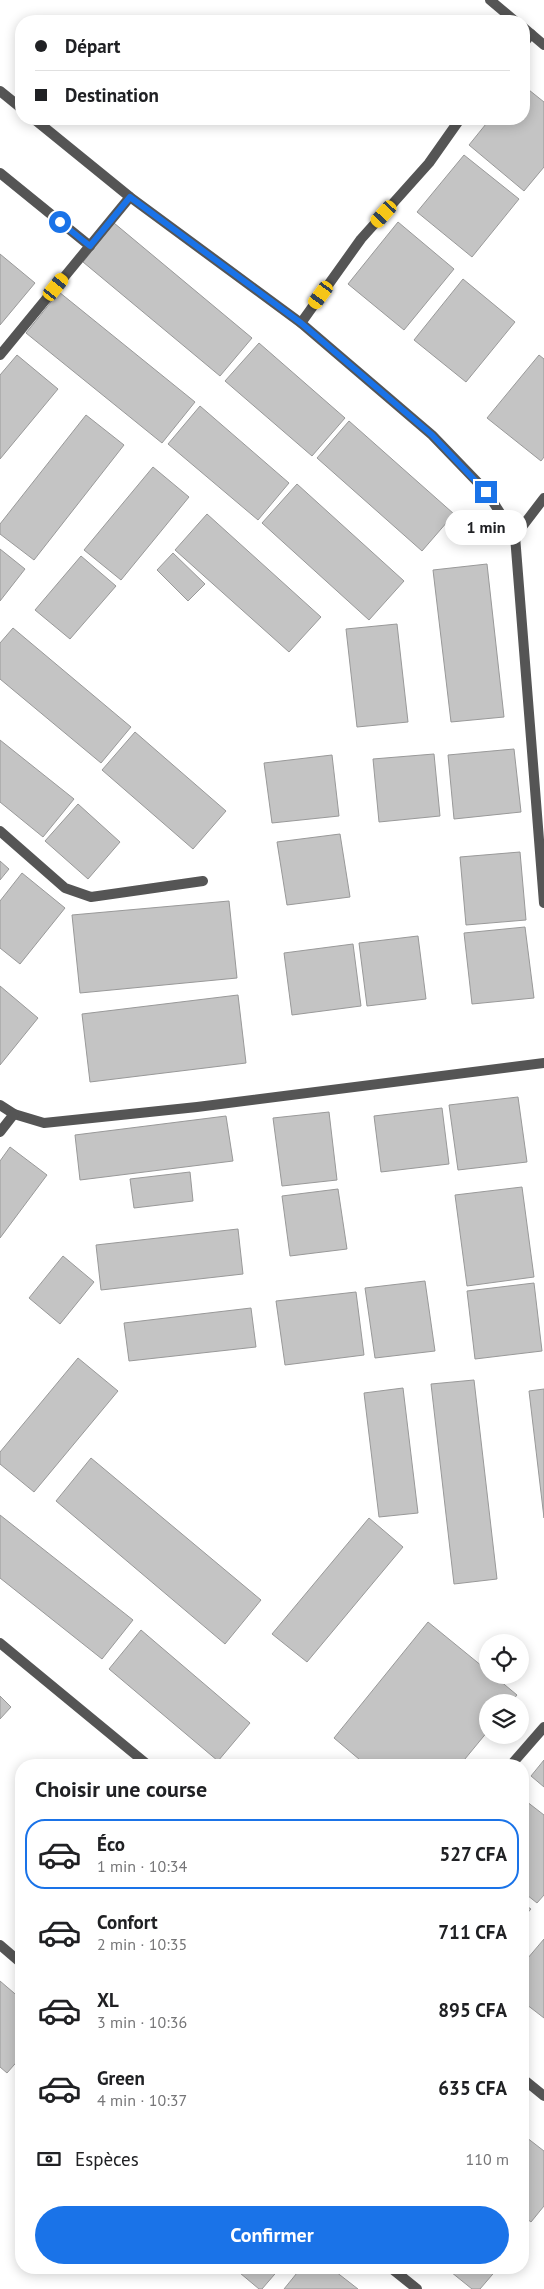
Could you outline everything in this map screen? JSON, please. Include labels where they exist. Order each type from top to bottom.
[{"type":"street","points":[[490,0],[508,15]]},
{"type":"street","points":[[530,33],[544,45]]},
{"type":"street","points":[[0,91],[15,103]]},
{"type":"street","points":[[41,125],[130,197],[301,323],[432,435],[486,492],[515,536],[544,902]]},
{"type":"street","points":[[301,323],[361,239],[429,163],[456,125]]},
{"type":"street","points":[[0,173],[90,246]]},
{"type":"street","points":[[0,355],[130,197]]},
{"type":"street","points":[[515,536],[544,498]]},
{"type":"street","points":[[0,831],[65,888],[91,897],[203,881]]},
{"type":"street","points":[[0,1105],[14,1114],[44,1123],[197,1107],[544,1063]]},
{"type":"street","points":[[0,1132],[14,1114]]},
{"type":"street","points":[[0,1643],[141,1759]]},
{"type":"street","points":[[516,1759],[544,1727]]},
{"type":"street","points":[[0,1945],[15,1958]]},
{"type":"street","points":[[529,2084],[544,2096]]},
{"type":"street","points":[[398,2274],[417,2289]]},
{"type":"building","points":[[530,91],[544,102],[544,167],[524,191],[469,145],[485,125],[530,125]]},
{"type":"building","points":[[464,155],[519,199],[472,257],[417,212]]},
{"type":"building","points":[[398,222],[454,269],[404,330],[348,284]]},
{"type":"building","points":[[114,223],[252,338],[220,376],[83,262]]},
{"type":"building","points":[[0,254],[35,283],[0,325]]},
{"type":"building","points":[[463,279],[515,322],[466,382],[414,340]]},
{"type":"building","points":[[59,292],[195,402],[162,443],[26,333]]},
{"type":"building","points":[[259,343],[345,418],[312,456],[225,381]]},
{"type":"building","points":[[17,355],[58,389],[0,459],[0,375]]},
{"type":"building","points":[[539,355],[544,359],[544,457],[541,461],[487,418]]},
{"type":"building","points":[[200,406],[289,483],[258,520],[168,444]]},
{"type":"building","points":[[86,415],[124,445],[34,560],[0,534],[0,524]]},
{"type":"building","points":[[349,421],[454,514],[422,551],[317,458]]},
{"type":"building","points":[[153,467],[189,497],[121,580],[84,550]]},
{"type":"building","points":[[297,484],[404,581],[369,620],[262,523]]},
{"type":"building","points":[[207,514],[321,617],[289,652],[175,550]]},
{"type":"building","points":[[0,549],[25,569],[0,601]]},
{"type":"building","points":[[173,553],[205,584],[188,601],[157,570]]},
{"type":"building","points":[[81,556],[116,586],[70,639],[35,610]]},
{"type":"building","points":[[487,564],[504,717],[451,722],[433,570]]},
{"type":"building","points":[[397,624],[408,722],[357,727],[346,629]]},
{"type":"building","points":[[13,628],[131,727],[101,763],[0,679],[0,643]]},
{"type":"building","points":[[135,732],[226,811],[193,849],[102,770]]},
{"type":"building","points":[[0,740],[74,799],[43,837],[0,802]]},
{"type":"building","points":[[514,749],[521,812],[454,819],[448,755]]},
{"type":"building","points":[[434,754],[440,816],[379,822],[373,759]]},
{"type":"building","points":[[332,755],[339,816],[272,823],[264,763]]},
{"type":"building","points":[[78,804],[120,842],[88,879],[45,841]]},
{"type":"building","points":[[340,834],[350,897],[287,905],[277,842]]},
{"type":"building","points":[[520,852],[526,920],[466,925],[460,857]]},
{"type":"building","points":[[0,861],[9,869],[0,880]]},
{"type":"building","points":[[22,873],[65,908],[20,964],[0,948],[0,901]]},
{"type":"building","points":[[229,901],[237,978],[80,993],[72,915]]},
{"type":"building","points":[[525,927],[534,998],[472,1004],[464,933]]},
{"type":"building","points":[[418,936],[426,999],[367,1006],[359,943]]},
{"type":"building","points":[[353,944],[361,1006],[292,1015],[284,953]]},
{"type":"building","points":[[0,986],[38,1018],[0,1065]]},
{"type":"building","points":[[238,995],[246,1063],[90,1082],[82,1014]]},
{"type":"building","points":[[518,1097],[527,1162],[458,1170],[449,1105]]},
{"type":"building","points":[[442,1108],[449,1164],[381,1172],[374,1116]]},
{"type":"building","points":[[329,1112],[337,1180],[282,1186],[273,1118]]},
{"type":"building","points":[[226,1116],[233,1161],[80,1180],[75,1135]]},
{"type":"building","points":[[10,1147],[47,1175],[0,1238],[0,1161]]},
{"type":"building","points":[[190,1172],[193,1201],[134,1208],[130,1179]]},
{"type":"building","points":[[522,1187],[534,1277],[467,1286],[455,1195]]},
{"type":"building","points":[[338,1189],[347,1249],[290,1256],[282,1196]]},
{"type":"building","points":[[238,1229],[243,1274],[101,1290],[96,1245]]},
{"type":"building","points":[[63,1256],[94,1282],[60,1324],[29,1298]]},
{"type":"building","points":[[425,1281],[435,1351],[375,1358],[365,1288]]},
{"type":"building","points":[[534,1283],[542,1351],[475,1359],[467,1291]]},
{"type":"building","points":[[356,1292],[364,1355],[285,1365],[276,1301]]},
{"type":"building","points":[[251,1308],[256,1347],[129,1361],[124,1323]]},
{"type":"building","points":[[78,1358],[118,1391],[34,1492],[0,1464],[0,1452]]},
{"type":"building","points":[[474,1380],[497,1579],[454,1584],[431,1384]]},
{"type":"building","points":[[403,1388],[418,1513],[379,1517],[364,1393]]},
{"type":"building","points":[[544,1389],[544,1518],[529,1391]]},
{"type":"building","points":[[91,1458],[261,1600],[225,1644],[56,1501]]},
{"type":"building","points":[[0,1515],[133,1620],[102,1659],[0,1578]]},
{"type":"building","points":[[369,1518],[403,1547],[307,1662],[272,1634]]},
{"type":"building","points":[[428,1622],[479,1664],[479,1684],[504,1684],[516,1694],[479,1694],[479,1742],[465,1759],[359,1759],[334,1738]]},
{"type":"building","points":[[141,1630],[250,1723],[220,1759],[216,1759],[109,1669]]},
{"type":"building","points":[[0,1696],[11,1707],[0,1719]]},
{"type":"building","points":[[544,1760],[544,1787],[531,1776]]},
{"type":"building","points":[[529,1803],[544,1815],[544,1895],[537,1903],[529,1897]]},
{"type":"building","points":[[544,1939],[544,2018],[529,2006],[529,1957]]},
{"type":"building","points":[[0,1981],[15,1994],[15,2064],[7,2073],[0,2067]]},
{"type":"building","points":[[529,2139],[544,2151],[544,2206],[531,2222],[529,2220]]},
{"type":"building","points":[[241,2274],[275,2274],[262,2289],[259,2289]]},
{"type":"building","points":[[296,2274],[339,2274],[358,2289],[284,2289]]},
{"type":"building","points":[[453,2274],[493,2274],[480,2289],[472,2289]]},
{"type":"route","points":[[60,222],[90,246],[130,197],[301,323],[432,435],[486,492]]}]
